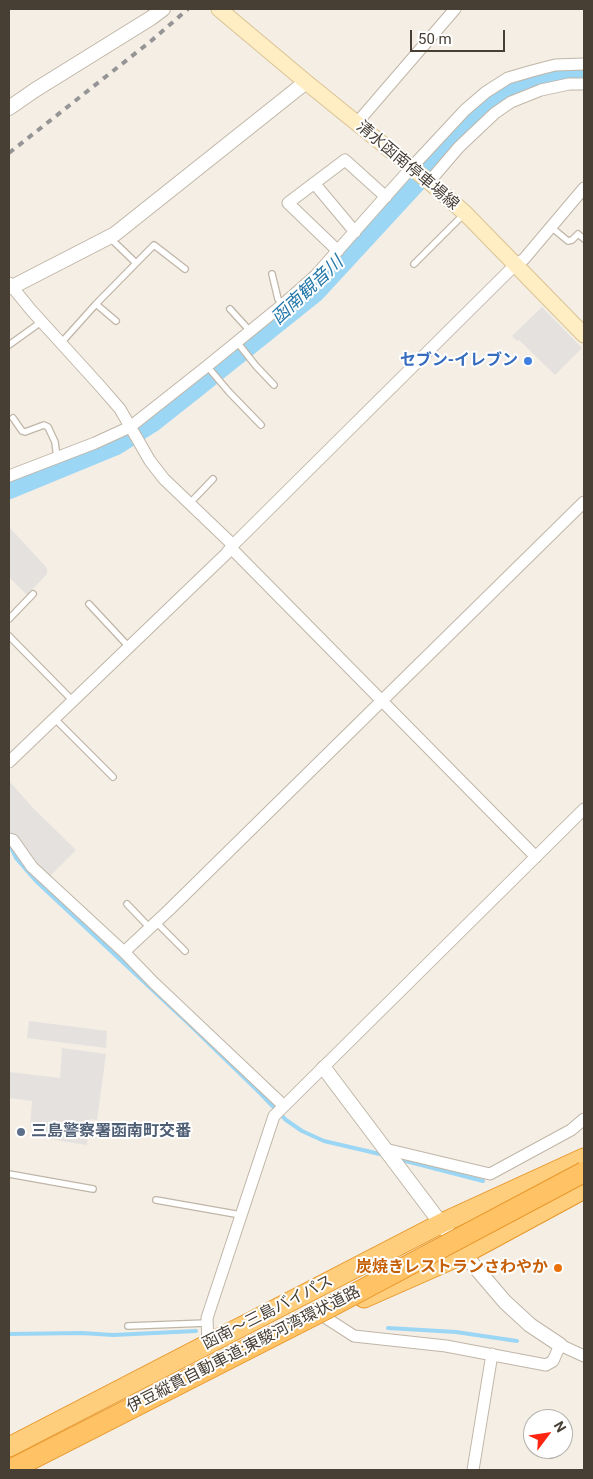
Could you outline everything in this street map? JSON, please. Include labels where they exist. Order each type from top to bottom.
[{"type":"highway","name":"函南～三島バイパス","points":[[9,1449],[442,1223],[584,1158]]},
{"type":"highway","name":"伊豆縦貫自動車道;東駿河湾環状道路","points":[[10,1470],[336,1303],[584,1172]]},
{"type":"highway","name":"函南～三島バイパス","points":[[22,1470],[322,1316],[464,1254],[584,1189]]},
{"type":"main road","name":"清水函南停車場線","points":[[219,9],[356,124],[428,181],[465,214],[584,335]]},
{"type":"street","points":[[9,108],[163,9]]},
{"type":"street","points":[[356,124],[455,9]]},
{"type":"street","points":[[428,181],[459,147],[508,78],[555,65],[584,64]]},
{"type":"street","points":[[306,82],[115,234],[11,285],[41,322],[120,409],[150,461],[164,479],[536,857]]},
{"type":"street","points":[[9,476],[95,443],[130,427],[239,344],[250,331],[316,275],[465,110],[511,102],[541,90],[569,84],[584,84]]},
{"type":"street","points":[[338,251],[288,203],[345,160],[386,197]]},
{"type":"street","points":[[314,183],[355,232]]},
{"type":"street","points":[[9,762],[232,547],[515,265],[524,259],[584,188]]},
{"type":"street","points":[[124,952],[584,502]]},
{"type":"street","points":[[208,1344],[207,1318],[241,1215],[280,1110],[584,809]]},
{"type":"street","points":[[9,839],[13,840],[38,872],[124,952],[280,1110]]},
{"type":"street","points":[[324,1068],[464,1254],[505,1302],[530,1325],[560,1345],[584,1356]]},
{"type":"street","points":[[385,1149],[490,1174],[571,1130],[584,1119]]},
{"type":"street","points":[[322,1316],[354,1336],[446,1346],[546,1365],[553,1361],[560,1345]]},
{"type":"street","points":[[473,1470],[492,1354]]},
{"type":"street","points":[[9,1449],[14,1470]]},
{"type":"lane","points":[[414,264],[465,214]]},
{"type":"lane","points":[[551,227],[568,241],[578,234],[584,239]]},
{"type":"lane","points":[[109,237],[136,263]]},
{"type":"lane","points":[[61,343],[154,245],[185,269]]},
{"type":"lane","points":[[272,274],[278,298],[282,305]]},
{"type":"lane","points":[[96,304],[116,321]]},
{"type":"lane","points":[[230,309],[250,331]]},
{"type":"lane","points":[[9,345],[41,322]]},
{"type":"lane","points":[[239,344],[274,384]]},
{"type":"lane","points":[[208,368],[261,425]]},
{"type":"lane","points":[[13,418],[22,431],[25,432],[44,425],[48,427],[55,442],[57,458]]},
{"type":"lane","points":[[189,504],[213,479]]},
{"type":"lane","points":[[9,619],[33,594]]},
{"type":"lane","points":[[88,604],[129,647]]},
{"type":"lane","points":[[9,636],[73,701]]},
{"type":"lane","points":[[54,718],[113,777]]},
{"type":"lane","points":[[127,904],[185,951]]},
{"type":"lane","points":[[9,1174],[93,1189]]},
{"type":"lane","points":[[156,1200],[241,1215]]},
{"type":"lane","points":[[128,1326],[207,1323]]},
{"type":"shaded area","points":[[542,307],[582,348],[555,375],[519,340],[517,341],[512,336]]},
{"type":"shaded area","points":[[9,527],[47,568],[47,574],[27,595],[9,577]]},
{"type":"shaded area","points":[[9,781],[34,809],[76,850],[48,878],[34,865],[11,834],[9,828]]},
{"type":"shaded area","points":[[29,1021],[107,1031],[106,1048],[27,1038]]},
{"type":"shaded area","points":[[62,1048],[106,1054],[97,1120],[90,1119],[87,1145],[42,1138],[42,1128],[30,1127],[32,1101],[9,1098],[9,1072],[60,1078]]},
{"type":"waterway","name":"函南観音川","points":[[9,488],[116,444],[151,422],[194,388],[314,292],[479,113],[511,92],[542,78],[570,73],[584,75]]},
{"type":"waterway","points":[[9,843],[16,858],[36,881],[188,1023],[286,1120],[302,1131],[324,1141],[384,1155]]},
{"type":"waterway","points":[[398,1159],[483,1181]]},
{"type":"waterway","points":[[388,1328],[456,1332],[517,1341]]},
{"type":"waterway","points":[[9,1334],[82,1333],[113,1335],[196,1331]]},
{"type":"railway","points":[[9,153],[151,41],[188,9]]},
{"type":"place","name":"セブン-イレブン","points":[[528,361]]},
{"type":"place","name":"三島警察署函南町交番","points":[[21,1132]]},
{"type":"place","name":"炭焼きレストランさわやか","points":[[558,1268]]}]
